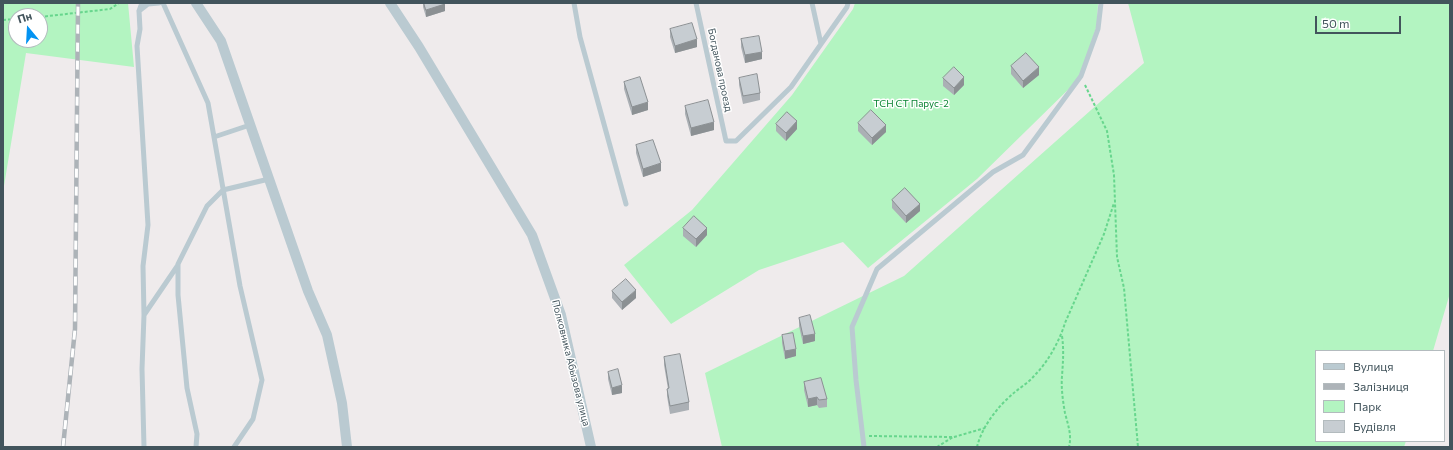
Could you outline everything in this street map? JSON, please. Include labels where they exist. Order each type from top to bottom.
[{"type":"street","points":[[196,3],[221,41],[308,291],[326,335],[342,403],[347,447]]},
{"type":"street","name":"Полковника Абызова улица","points":[[390,3],[419,47],[532,235],[561,315],[591,447]]},
{"type":"lane","points":[[142,3],[139,11],[140,29],[137,46],[148,224],[143,266],[144,315],[142,369],[144,447]]},
{"type":"lane","points":[[139,11],[148,4],[159,3]]},
{"type":"lane","points":[[162,3],[208,103],[240,286],[262,380],[253,419],[234,447]]},
{"type":"lane","points":[[574,3],[580,37],[626,204]]},
{"type":"lane","name":"Богданова проезд","points":[[696,3],[726,142],[736,141],[791,87],[821,44]]},
{"type":"lane","points":[[812,3],[821,44]]},
{"type":"lane","points":[[821,44],[847,7],[848,3]]},
{"type":"lane","points":[[864,447],[852,327],[877,269],[993,172],[1023,155],[1081,76],[1098,29],[1101,3]]},
{"type":"lane","points":[[214,137],[250,125]]},
{"type":"lane","points":[[144,315],[178,264],[207,206],[223,190],[269,179]]},
{"type":"lane","points":[[178,264],[178,295],[187,388],[197,434],[196,447]]},
{"type":"path","points":[[48,16],[110,9],[119,3]]},
{"type":"path","points":[[1081,76],[1107,131],[1114,175],[1117,257],[1124,288],[1138,447]]},
{"type":"path","points":[[978,447],[985,428],[1000,407],[1034,377],[1047,360],[1061,334],[1064,323],[1104,234],[1115,202]]},
{"type":"path","points":[[1061,334],[1064,348],[1062,377],[1063,395],[1065,414],[1070,431],[1070,442],[1068,447]]},
{"type":"path","points":[[937,447],[954,437],[985,428]]},
{"type":"path","points":[[862,436],[954,437]]},
{"type":"green space","points":[[3,3],[128,3],[134,67],[26,53],[3,192]]},
{"type":"green space","name":"ТСН СТ Парус-2","points":[[855,3],[1098,3],[1097,25],[1079,79],[977,179],[868,268],[843,242],[759,270],[671,324],[624,265],[692,210],[792,95],[853,9]]},
{"type":"green space","points":[[1128,3],[1450,3],[1450,293],[1433,350],[1315,350],[1315,442],[1406,442],[1404,447],[722,447],[705,373],[904,276],[1144,63]]},
{"type":"building","points":[[424,3],[445,3],[445,4],[426,10]]},
{"type":"building","points":[[692,23],[697,39],[675,46],[670,29]]},
{"type":"building","points":[[759,36],[762,52],[745,55],[741,39]]},
{"type":"building","points":[[1026,53],[1039,67],[1023,81],[1011,66]]},
{"type":"building","points":[[954,67],[964,77],[954,88],[943,78]]},
{"type":"building","points":[[757,74],[760,93],[743,96],[739,78]]},
{"type":"building","points":[[640,77],[648,102],[632,107],[624,82]]},
{"type":"building","points":[[708,100],[714,122],[691,128],[685,106]]},
{"type":"building","points":[[871,110],[886,125],[872,138],[858,123]]},
{"type":"building","points":[[787,112],[797,121],[786,133],[776,124]]},
{"type":"building","points":[[653,140],[661,163],[643,169],[636,145]]},
{"type":"building","points":[[905,188],[920,204],[906,216],[892,200]]},
{"type":"building","points":[[694,216],[707,228],[696,239],[683,228]]},
{"type":"building","points":[[626,279],[636,290],[622,302],[612,291]]},
{"type":"building","points":[[810,315],[815,334],[803,336],[799,318]]},
{"type":"building","points":[[793,333],[796,349],[785,351],[782,335]]},
{"type":"building","points":[[680,354],[689,402],[670,406],[664,357]]},
{"type":"building","points":[[618,369],[622,385],[612,388],[608,372]]},
{"type":"building","points":[[821,378],[827,399],[819,400],[817,397],[808,399],[804,382]]},
{"type":"railway","points":[[63,447],[75,329],[78,3]]}]
